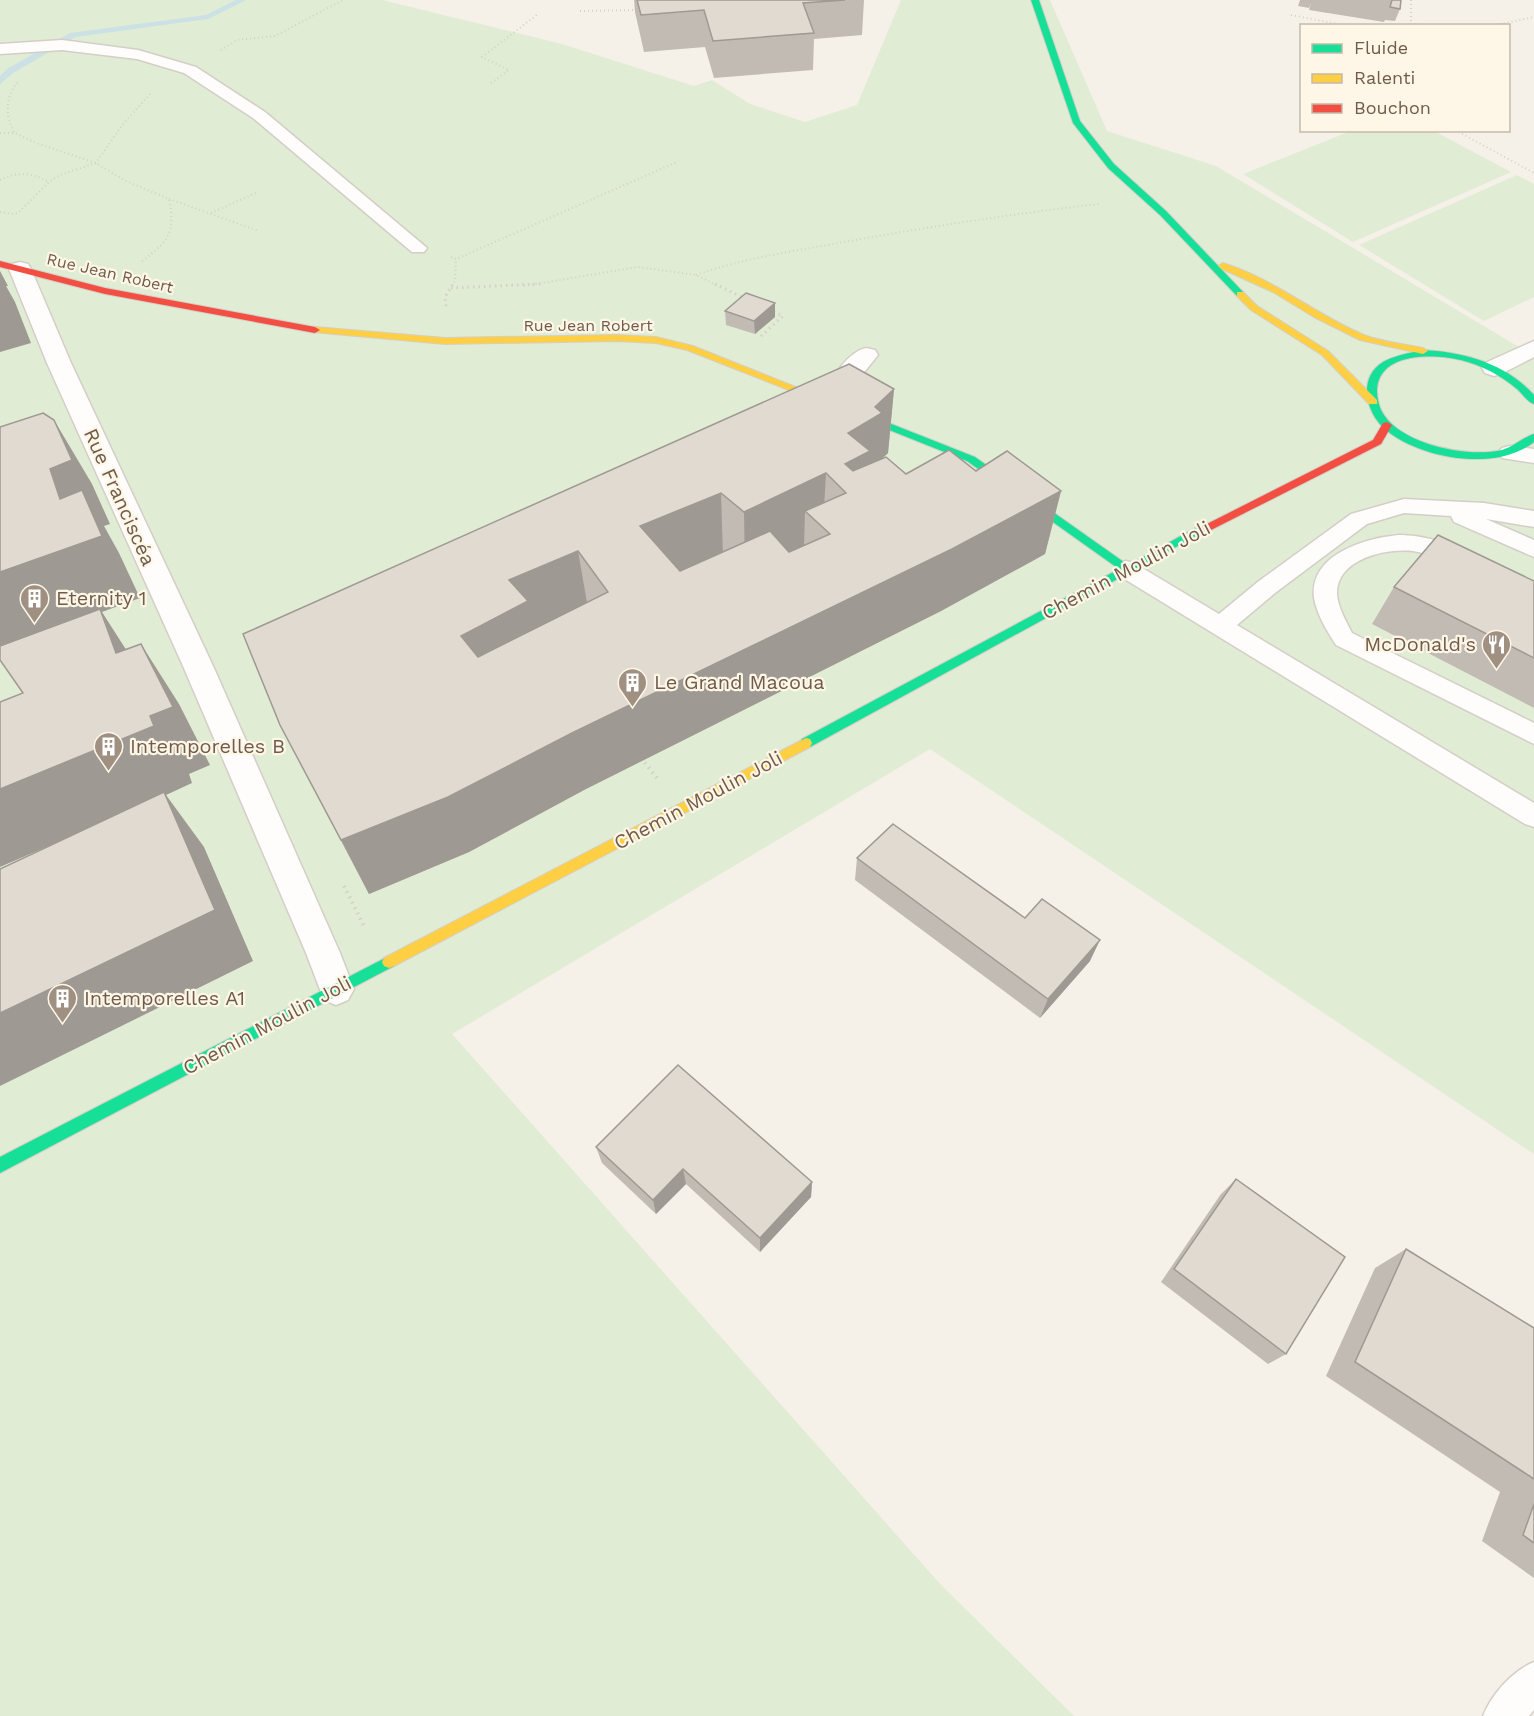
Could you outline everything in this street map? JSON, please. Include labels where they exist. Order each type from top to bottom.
[{"type":"street","points":[[1035,0],[1076,121],[1111,166],[1147,198],[1254,308],[1325,353],[1373,402],[1386,425],[1431,448],[1458,455],[1485,456],[1509,453]]},
{"type":"street","points":[[1210,261],[1276,290],[1317,315],[1363,338],[1467,359],[1494,368],[1534,390]]},
{"type":"street","name":"Rue Jean Robert","points":[[10,266],[105,291],[329,333],[445,341],[656,340],[690,348],[970,459],[1126,568]]},
{"type":"street","name":"Rue Franciscéa","points":[[10,266],[59,363],[198,666],[323,953],[336,989]]},
{"type":"street","points":[[1494,368],[1534,348]]},
{"type":"street","points":[[1373,402],[1371,386],[1377,371],[1392,361],[1413,355],[1438,354]]},
{"type":"street","points":[[830,404],[842,383],[866,355]]},
{"type":"street","points":[[1518,383],[1534,401]]},
{"type":"street","name":"Chemin Moulin Joli","points":[[0,1165],[688,807],[1126,568],[1377,442],[1386,425]]},
{"type":"lane","points":[[0,50],[62,45],[138,55],[182,69],[259,115],[418,248]]},
{"type":"lane","points":[[1509,453],[1533,444]]},
{"type":"lane","points":[[1221,626],[1267,587],[1359,519],[1404,506],[1484,511],[1534,519]]},
{"type":"lane","points":[[1442,508],[1534,549]]},
{"type":"lane","points":[[1475,569],[1426,545],[1391,543],[1360,550],[1338,566],[1326,587],[1329,612],[1344,639],[1534,734]]},
{"type":"lane","points":[[1126,568],[1534,816]]},
{"type":"lane","points":[[1503,1716],[1534,1681]]},
{"type":"path","points":[[0,212],[14,214],[19,212],[60,174],[96,163],[123,124],[182,69],[237,40],[275,36],[343,0]]},
{"type":"path","points":[[1411,0],[1411,24]]},
{"type":"path","points":[[580,11],[609,12],[642,9]]},
{"type":"path","points":[[491,83],[509,70],[482,57],[538,14]]},
{"type":"path","points":[[1291,15],[1338,24]]},
{"type":"path","points":[[1501,24],[1534,17]]},
{"type":"path","points":[[1459,132],[1534,173]]},
{"type":"path","points":[[0,133],[15,133],[36,143],[96,163],[126,181],[169,199],[259,231]]},
{"type":"path","points":[[445,297],[455,281],[456,259],[677,162]]},
{"type":"path","points":[[0,180],[14,174],[29,173],[49,182]]},
{"type":"path","points":[[210,213],[255,193]]},
{"type":"path","points":[[696,275],[728,262],[898,232],[994,216],[1147,198]]},
{"type":"path","points":[[135,267],[162,245],[172,232],[174,218],[169,199]]},
{"type":"path","points":[[451,288],[509,287],[550,283],[638,267],[696,275],[754,303]]},
{"type":"path","points":[[755,341],[783,316],[764,307]]},
{"type":"path","points":[[636,752],[660,781]]},
{"type":"green space","points":[[0,0],[382,0],[562,44],[694,86],[712,80],[750,104],[805,122],[857,105],[901,0],[1050,0],[1107,131],[1216,166],[1534,356],[1534,1154],[930,749],[452,1034],[941,1585],[1074,1716],[0,1716]]},
{"type":"green space","points":[[1348,132],[1436,132],[1511,172],[1353,242],[1243,174]]},
{"type":"green space","points":[[1517,175],[1534,184],[1534,297],[1484,321],[1359,245]]},
{"type":"building","points":[[637,0],[845,0],[803,3],[814,33],[713,41],[704,10],[641,15]]},
{"type":"building","points":[[1392,0],[1401,0],[1400,9],[1390,7]]},
{"type":"building","points":[[746,293],[775,303],[754,321],[725,311]]},
{"type":"building","points":[[849,364],[894,389],[875,407],[882,413],[848,433],[870,451],[845,464],[853,471],[886,457],[906,474],[949,450],[976,471],[1007,451],[1061,491],[952,549],[572,733],[448,797],[341,840],[280,725],[243,634]],"holes":[[[826,473],[846,493],[805,511],[830,534],[789,552],[770,531],[680,571],[640,526],[721,493],[744,512]],[[578,551],[608,592],[478,657],[461,636],[528,601],[509,580]]]},
{"type":"building","points":[[43,413],[54,420],[72,460],[50,469],[60,499],[82,490],[102,536],[0,572],[0,427]]},
{"type":"building","points":[[1438,535],[1534,581],[1534,658],[1394,587]]},
{"type":"building","points":[[100,609],[116,653],[141,644],[173,707],[150,716],[154,726],[0,789],[0,702],[23,693],[0,660],[0,646]]},
{"type":"building","points":[[164,792],[215,910],[0,1013],[0,869]]},
{"type":"building","points":[[893,824],[1025,918],[1042,899],[1100,940],[1048,999],[857,858]]},
{"type":"building","points":[[678,1065],[812,1182],[760,1238],[683,1169],[653,1200],[596,1147]]},
{"type":"building","points":[[1236,1179],[1345,1257],[1286,1354],[1174,1269]]},
{"type":"building","points":[[1406,1249],[1534,1328],[1534,1479],[1355,1362]]},
{"type":"building","points":[[1534,1504],[1534,1543],[1523,1535]]},
{"type":"waterway","points":[[0,81],[10,71],[73,35],[208,17],[242,0]]},
{"type":"traffic: fast","points":[[1035,0],[1076,121],[1111,166],[1163,213],[1240,294]]},
{"type":"traffic: fast","points":[[1534,401],[1506,376],[1487,366],[1466,358],[1444,354],[1423,353],[1403,357],[1386,365],[1376,377],[1372,392],[1379,417],[1388,426],[1398,434],[1436,449],[1471,455],[1494,455],[1515,449],[1534,437]]},
{"type":"traffic: fast","points":[[813,396],[971,459],[1126,569]]},
{"type":"traffic: fast","points":[[806,743],[1203,529]]},
{"type":"traffic: fast","points":[[0,1165],[389,962]]},
{"type":"traffic: slow","points":[[1223,266],[1276,290],[1317,315],[1363,338],[1423,351]]},
{"type":"traffic: slow","points":[[1240,294],[1254,308],[1325,353],[1373,402]]},
{"type":"traffic: slow","points":[[315,330],[445,341],[616,338],[656,340],[690,348],[813,396]]},
{"type":"traffic: slow","points":[[389,962],[806,743]]},
{"type":"traffic: jam","points":[[0,264],[105,291],[315,330]]},
{"type":"traffic: jam","points":[[1203,529],[1377,442],[1387,425]]},
{"type":"place","name":"Eternity 1","points":[[35,624]]},
{"type":"place","name":"McDonald's","points":[[1497,670]]},
{"type":"place","name":"Le Grand Macoua","points":[[633,708]]},
{"type":"place","name":"Intemporelles B","points":[[109,772]]},
{"type":"place","name":"Intemporelles A1","points":[[63,1024]]}]
